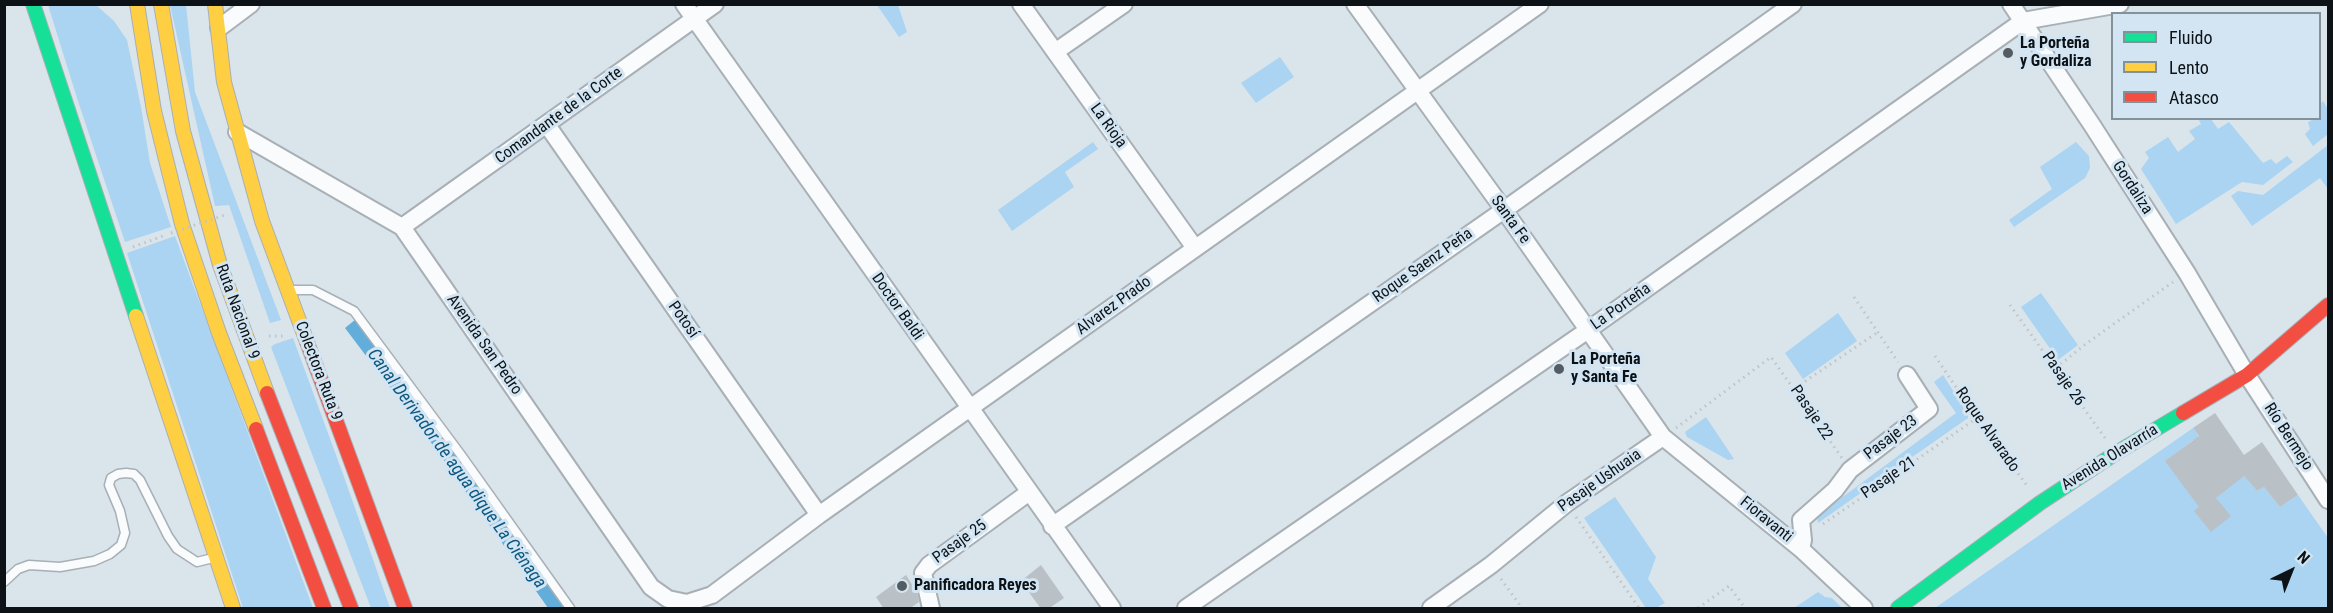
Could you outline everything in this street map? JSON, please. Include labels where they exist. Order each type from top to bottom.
[{"type":"main road","points":[[33,4],[233,609]]},
{"type":"main road","name":"Ruta Nacional 9","points":[[137,4],[147,74],[169,174],[200,281],[324,609]]},
{"type":"main road","name":"Ruta Nacional 9","points":[[161,4],[183,130],[220,265],[248,345],[351,609]]},
{"type":"main road","name":"Colectora Ruta 9","points":[[215,4],[224,82],[262,221],[369,505],[405,609]]},
{"type":"main road","points":[[127,23],[147,74]]},
{"type":"main road","name":"Avenida Olavarría","points":[[1898,609],[2040,503],[2115,453],[2247,375],[2327,307]]},
{"type":"street","points":[[219,28],[251,4]]},
{"type":"street","name":"Doctor Baldi","points":[[684,4],[969,410],[1112,609]]},
{"type":"street","name":"Comandante de la Corte","points":[[402,227],[547,126],[715,4]]},
{"type":"street","name":"La Rioja","points":[[1021,4],[1196,248]]},
{"type":"street","points":[[1055,52],[1124,4]]},
{"type":"street","name":"Santa Fe","points":[[1354,4],[1504,210],[1663,437]]},
{"type":"street","name":"Alvarez Prado","points":[[687,603],[712,595],[819,515],[1418,93],[1540,4]]},
{"type":"street","name":"Roque Saenz Peña","points":[[1052,526],[1504,210],[1793,4]]},
{"type":"street","name":"Gordaliza","points":[[2011,4],[2187,273],[2247,375]]},
{"type":"street","points":[[2023,21],[2120,4]]},
{"type":"street","name":"La Porteña","points":[[1186,609],[1588,330],[2023,21]]},
{"type":"street","name":"Potosí","points":[[547,126],[819,515]]},
{"type":"street","name":"Avenida San Pedro","points":[[237,132],[402,227],[651,587],[668,599],[687,603]]},
{"type":"street","name":"Pasaje 23","points":[[1850,470],[1929,410],[1907,375]]},
{"type":"street","name":"Río Bermejo","points":[[2247,375],[2327,495]]},
{"type":"street","name":"Pasaje Ushuaia","points":[[1431,609],[1491,565],[1567,503],[1663,437]]},
{"type":"street","name":"Fioravanti","points":[[1663,437],[1802,544],[1864,609]]},
{"type":"street","points":[[1802,544],[1801,520],[1835,490],[1850,470]]},
{"type":"street","name":"Pasaje 25","points":[[931,609],[923,573],[929,565],[1028,493]]},
{"type":"lane","points":[[289,290],[313,290],[354,311],[461,455],[570,609]]},
{"type":"lane","points":[[4,582],[18,569],[28,565],[60,567],[94,561],[110,554],[121,545],[125,533],[120,511],[109,485],[111,478],[126,473],[134,474],[140,480],[177,549],[197,562],[216,557]]},
{"type":"path","points":[[131,248],[228,214]]},
{"type":"path","points":[[2056,368],[2087,343],[2187,273]]},
{"type":"path","points":[[1854,297],[1907,375]]},
{"type":"path","name":"Pasaje 26","points":[[2010,305],[2115,453]]},
{"type":"path","points":[[1795,388],[1878,332]]},
{"type":"path","name":"Roque Alvarado","points":[[1935,356],[1977,418],[2040,503]]},
{"type":"path","name":"Pasaje 22","points":[[1663,437],[1771,357],[1795,388],[1850,470]]},
{"type":"path","name":"Pasaje 21","points":[[1802,544],[1861,497],[1977,418]]},
{"type":"path","points":[[1567,503],[1639,609]]},
{"type":"path","points":[[1491,565],[1522,609]]},
{"type":"path","points":[[1698,609],[1730,586],[1745,609]]},
{"type":"shaded area","points":[[48,5],[96,5],[114,21],[127,40],[150,163],[171,227],[125,242]]},
{"type":"shaded area","points":[[170,5],[186,5],[195,92],[281,320],[270,323],[229,205],[215,206]]},
{"type":"shaded area","points":[[877,5],[898,5],[907,32],[899,37]]},
{"type":"shaded area","points":[[1280,57],[1294,77],[1256,103],[1241,83]]},
{"type":"shaded area","points":[[2323,101],[2328,109],[2328,134],[2313,146],[2305,134],[2310,129],[2308,122],[2321,120]]},
{"type":"shaded area","points":[[2199,120],[2212,120],[2218,129],[2229,122],[2263,163],[2271,159],[2276,164],[2287,156],[2293,162],[2263,185],[2242,182],[2176,224],[2141,169],[2149,158],[2145,152],[2168,137],[2178,152],[2195,139],[2189,131],[2201,124]]},
{"type":"shaded area","points":[[1093,142],[1098,149],[1065,172],[1074,187],[1012,231],[998,210]]},
{"type":"shaded area","points":[[2076,142],[2089,156],[2090,168],[2085,178],[2014,227],[2009,220],[2052,189],[2040,167]]},
{"type":"shaded area","points":[[2328,145],[2328,189],[2320,178],[2252,226],[2231,196],[2238,191],[2263,195]]},
{"type":"shaded area","points":[[175,236],[313,608],[243,608],[127,253]]},
{"type":"shaded area","points":[[2041,293],[2078,345],[2058,360],[2021,307]]},
{"type":"shaded area","points":[[1838,313],[1857,341],[1803,379],[1785,353]]},
{"type":"shaded area","points":[[293,338],[390,608],[371,608],[271,347]]},
{"type":"shaded area","points":[[1943,375],[1968,414],[1968,418],[1818,523],[1817,516],[1956,413],[1934,382]]},
{"type":"shaded area","points":[[1706,417],[1734,459],[1728,460],[1687,437],[1685,432]]},
{"type":"shaded area","points":[[2193,428],[2202,441],[2193,440],[2166,461],[2244,476],[2257,491],[2264,487],[2280,507],[2298,495],[2328,538],[2328,608],[1935,608]]},
{"type":"shaded area","points":[[1615,497],[1656,557],[1648,579],[1665,603],[1656,608],[1646,608],[1584,518]]},
{"type":"shaded area","points":[[1818,592],[1825,597],[1832,598],[1842,608],[1794,608]]},
{"type":"water","name":"Canal Derivador de agua dique La Ciénaga","points":[[356,319],[394,367],[567,608],[548,608],[425,434],[345,328]]},
{"type":"building","points":[[2215,413],[2244,455],[2262,442],[2298,495],[2280,507],[2264,487],[2257,491],[2244,476],[2216,498],[2231,516],[2211,532],[2194,511],[2199,507],[2165,461],[2199,436],[2193,428]]},
{"type":"building","points":[[1041,565],[1064,598],[1048,609],[1041,609],[1021,581]]},
{"type":"building","name":"Panificadora Reyes","points":[[906,575],[917,592],[919,602],[909,609],[884,609],[876,597]]},
{"type":"traffic: fast","points":[[33,4],[136,316]]},
{"type":"traffic: fast","points":[[1898,608],[2040,503],[2116,453],[2183,413]]},
{"type":"traffic: slow","points":[[137,4],[154,111],[182,224],[219,333],[256,429]]},
{"type":"traffic: slow","points":[[161,4],[183,131],[220,265],[267,393]]},
{"type":"traffic: slow","points":[[215,4],[224,82],[262,221],[307,342]]},
{"type":"traffic: slow","points":[[136,316],[233,608]]},
{"type":"traffic: jam","points":[[2183,413],[2247,375],[2328,305]]},
{"type":"traffic: jam","points":[[307,342],[405,608]]},
{"type":"traffic: jam","points":[[267,393],[351,608]]},
{"type":"traffic: jam","points":[[256,429],[324,608]]},
{"type":"place","name":"La Porteña y Gordaliza","points":[[2008,53]]},
{"type":"place","name":"La Porteña y Santa Fe","points":[[1559,369]]},
{"type":"place","name":"Panificadora Reyes","points":[[902,586]]}]
